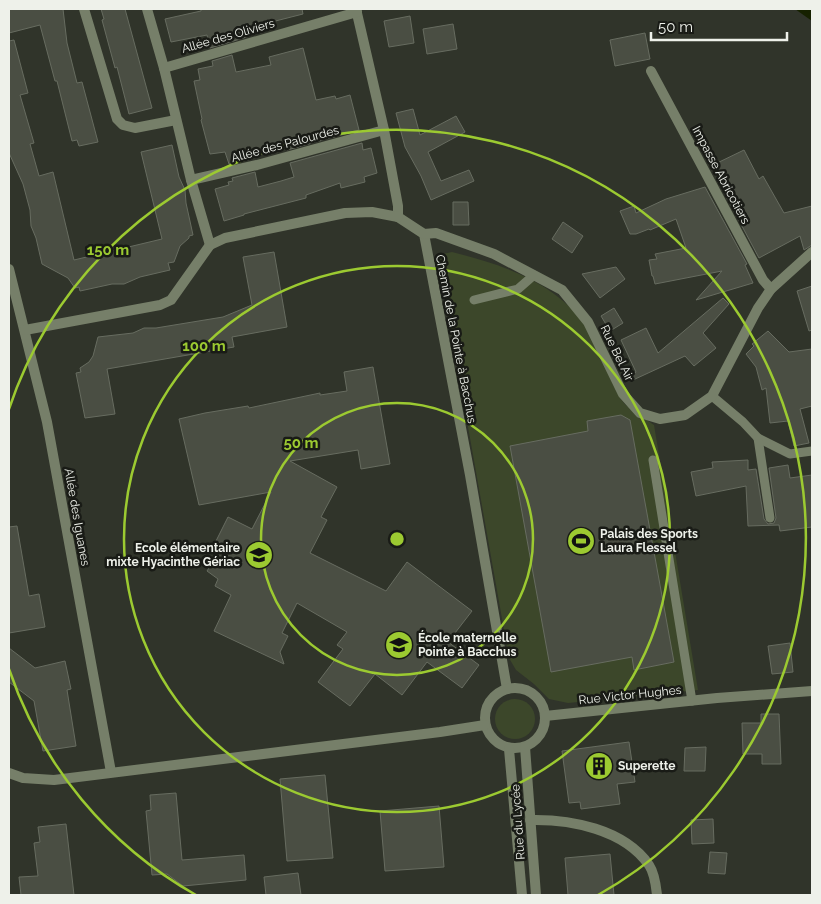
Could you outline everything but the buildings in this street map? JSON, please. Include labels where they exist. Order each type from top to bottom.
[{"type":"street","points":[[84,9],[117,119],[123,126],[134,128],[176,120]]},
{"type":"street","points":[[147,9],[164,68],[191,180],[210,245]]},
{"type":"street","points":[[356,10],[384,130],[398,206],[398,217]]},
{"type":"street","name":"Allée des Oliviers","points":[[164,68],[356,10]]},
{"type":"street","name":"Impasse Abricotiers","points":[[651,71],[763,280],[771,289]]},
{"type":"street","name":"Allée des Palourdes","points":[[191,180],[257,165],[384,130]]},
{"type":"street","points":[[25,330],[160,306],[171,300],[210,245],[225,238],[345,212],[372,212],[398,217],[424,234]]},
{"type":"street","name":"Rue Bel Air","points":[[424,234],[436,233],[494,254],[562,290],[588,322],[623,394],[640,413],[660,419],[684,415],[712,396],[758,308],[771,289],[812,252]]},
{"type":"street","name":"Chemin de la Pointe à Bacchus","points":[[424,234],[508,689]]},
{"type":"street","name":"Allée des Iguanes","points":[[9,269],[47,422],[111,772]]},
{"type":"street","points":[[518,688],[528,691],[536,697],[543,706],[545,716],[543,731],[538,738],[525,747],[510,748],[498,744],[490,736],[484,717],[489,702],[500,692],[518,688]]},
{"type":"street","name":"Rue Victor Hughes","points":[[545,716],[717,698],[812,691]]},
{"type":"street","points":[[9,773],[23,778],[54,780],[485,725]]},
{"type":"street","name":"Rue du Lycée","points":[[525,747],[536,895]]},
{"type":"street","name":"Rue du Lycée","points":[[510,748],[522,895]]},
{"type":"street","points":[[530,820],[582,824],[601,830],[620,841],[637,852],[650,866],[656,884],[657,895]]},
{"type":"lane","points":[[474,300],[518,289],[534,275]]},
{"type":"lane","points":[[712,396],[743,422],[758,438],[790,454],[812,451]]},
{"type":"lane","points":[[758,438],[770,518]]},
{"type":"lane","points":[[653,460],[692,701]]},
{"type":"shaded area","points":[[795,9],[812,9],[812,21]]},
{"type":"shaded area","name":"Palais des Sports Laura Flessel","points":[[452,252],[510,270],[546,288],[562,300],[576,314],[594,338],[616,391],[623,402],[654,425],[698,690],[568,703],[549,699],[516,670],[509,658],[439,263],[443,254]]},
{"type":"shaded area","points":[[519,699],[526,702],[532,708],[535,719],[534,727],[526,736],[519,739],[511,739],[504,736],[496,727],[495,715],[498,708],[507,700]]},
{"type":"place","name":"Palais des Sports Laura Flessel","points":[[581,541]]},
{"type":"place","name":"Ecole élémentaire mixte Hyacinthe Gériac","points":[[259,555]]},
{"type":"place","name":"École maternelle Pointe à Bacchus","points":[[399,645]]},
{"type":"place","name":"Superette","points":[[599,766]]}]
